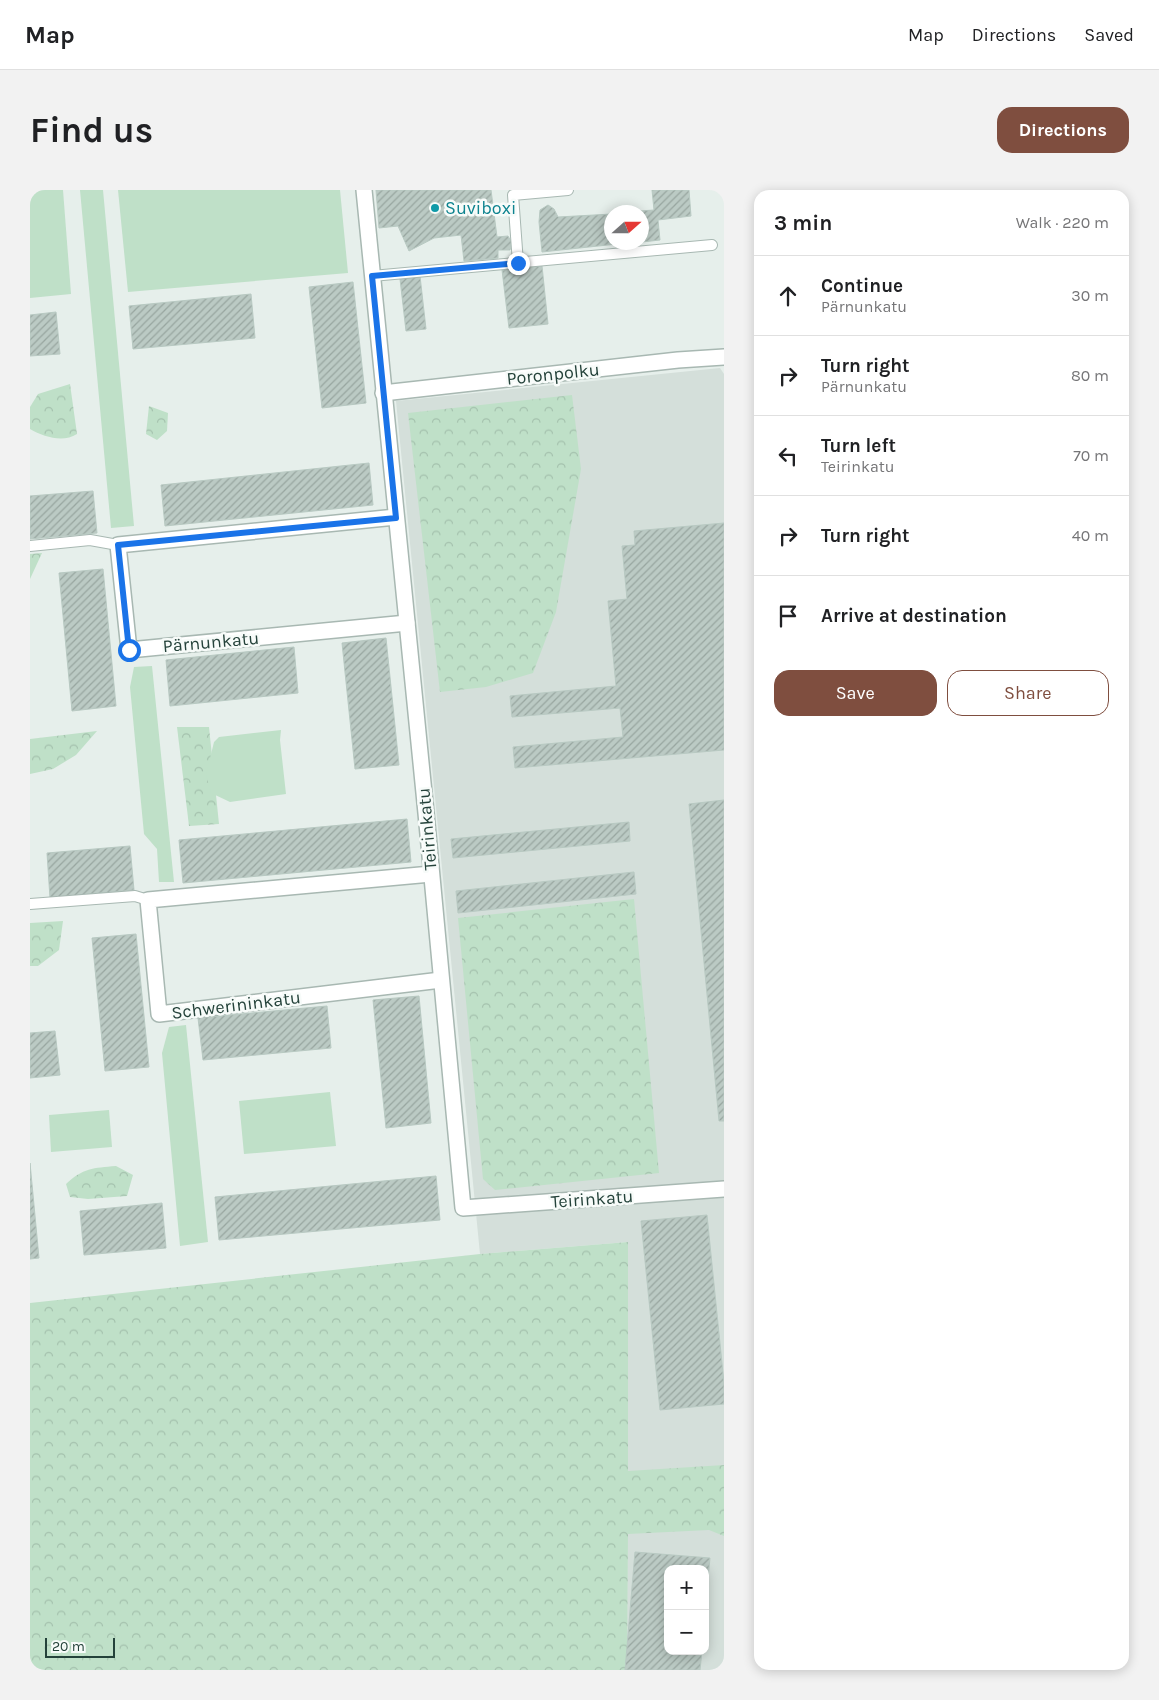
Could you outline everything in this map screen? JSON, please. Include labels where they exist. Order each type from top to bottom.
[{"type":"street","name":"Teirinkatu","points":[[364,190],[463,1208],[724,1189]]},
{"type":"street","name":"Poronpolku","points":[[383,393],[724,356]]},
{"type":"street","points":[[118,545],[396,518]]},
{"type":"street","name":"Pärnunkatu","points":[[118,545],[129,650],[407,623]]},
{"type":"street","points":[[148,900],[431,874]]},
{"type":"street","name":"Schwerininkatu","points":[[148,900],[160,1014],[441,980]]},
{"type":"lane","points":[[518,263],[513,195],[568,190]]},
{"type":"lane","points":[[372,276],[712,245]]},
{"type":"lane","points":[[30,546],[90,540],[118,545]]},
{"type":"lane","points":[[30,904],[135,896],[148,900]]},
{"type":"shaded area","points":[[720,368],[724,374],[724,1670],[627,1670],[628,1242],[480,1254],[396,401]]},
{"type":"green space","points":[[30,190],[63,190],[71,294],[30,298]]},
{"type":"green space","points":[[80,190],[103,190],[134,526],[111,528]]},
{"type":"green space","points":[[118,190],[340,190],[348,273],[128,292]]},
{"type":"green space","points":[[70,384],[77,434],[66,438],[53,438],[30,429],[30,407],[38,394]]},
{"type":"green space","points":[[572,395],[581,469],[556,612],[533,673],[486,687],[440,692],[408,413]]},
{"type":"green space","points":[[149,406],[168,413],[167,431],[157,440],[146,434]]},
{"type":"green space","points":[[42,553],[30,579],[30,554]]},
{"type":"green space","points":[[152,666],[174,882],[159,882],[157,849],[144,834],[130,687],[134,667]]},
{"type":"green space","points":[[177,727],[209,727],[219,824],[189,826]]},
{"type":"green space","points":[[281,730],[280,740],[286,794],[230,802],[211,793],[206,775],[214,742],[219,737]]},
{"type":"green space","points":[[97,731],[76,755],[53,769],[30,774],[30,739]]},
{"type":"green space","points":[[634,899],[659,1173],[495,1190],[483,1179],[458,918]]},
{"type":"green space","points":[[63,921],[59,950],[38,966],[30,966],[30,923]]},
{"type":"green space","points":[[186,1025],[208,1242],[180,1246],[162,1053],[169,1027]]},
{"type":"green space","points":[[330,1092],[336,1146],[244,1154],[239,1101]]},
{"type":"green space","points":[[109,1110],[112,1147],[51,1152],[49,1115]]},
{"type":"green space","points":[[116,1166],[133,1175],[127,1196],[88,1199],[70,1197],[66,1184],[72,1179],[83,1172],[95,1168]]},
{"type":"green space","points":[[628,1242],[628,1471],[724,1465],[724,1536],[709,1530],[628,1534],[627,1670],[30,1670],[30,1303],[480,1254]]},
{"type":"building","name":"Suviboxi","points":[[376,190],[491,190],[497,237],[508,236],[512,243],[510,250],[498,250],[498,258],[464,261],[461,235],[434,238],[409,251],[398,226],[379,228]]},
{"type":"building","points":[[652,190],[689,190],[691,216],[658,220],[660,240],[649,241],[649,210],[654,210]]},
{"type":"building","name":"Suviboxi","points":[[548,205],[554,209],[558,217],[604,214],[604,245],[542,252],[539,222],[540,210]]},
{"type":"building","points":[[542,266],[548,324],[509,328],[502,270]]},
{"type":"building","points":[[420,276],[426,329],[406,331],[400,279]]},
{"type":"building","points":[[353,282],[366,403],[322,408],[309,287]]},
{"type":"building","points":[[251,294],[255,338],[133,349],[129,306]]},
{"type":"building","points":[[56,312],[60,354],[30,356],[30,315]]},
{"type":"building","points":[[369,463],[373,505],[165,526],[161,485]]},
{"type":"building","points":[[93,491],[97,533],[30,539],[30,496]]},
{"type":"building","points":[[724,523],[724,750],[515,768],[513,747],[623,737],[620,708],[512,717],[510,696],[616,686],[608,601],[627,599],[622,546],[635,545],[634,531]]},
{"type":"building","points":[[103,569],[116,706],[72,711],[59,573]]},
{"type":"building","points":[[386,638],[399,765],[355,769],[342,643]]},
{"type":"building","points":[[294,647],[298,693],[170,706],[166,660]]},
{"type":"building","points":[[724,800],[724,1121],[719,1121],[689,804]]},
{"type":"building","points":[[407,819],[411,862],[183,883],[179,840]]},
{"type":"building","points":[[629,822],[630,841],[453,858],[451,839]]},
{"type":"building","points":[[130,846],[134,890],[50,898],[47,853]]},
{"type":"building","points":[[634,872],[636,894],[458,913],[456,891]]},
{"type":"building","points":[[136,934],[149,1067],[105,1071],[92,938]]},
{"type":"building","points":[[419,996],[431,1123],[386,1128],[373,1000]]},
{"type":"building","points":[[327,1006],[331,1048],[203,1060],[198,1018]]},
{"type":"building","points":[[55,1031],[60,1075],[30,1078],[30,1033]]},
{"type":"building","points":[[30,1163],[39,1258],[30,1259]]},
{"type":"building","points":[[436,1176],[440,1220],[219,1240],[215,1197]]},
{"type":"building","points":[[162,1203],[166,1248],[84,1255],[80,1211]]},
{"type":"building","points":[[707,1215],[724,1383],[724,1404],[660,1410],[641,1221]]},
{"type":"building","points":[[635,1552],[710,1558],[709,1568],[709,1565],[664,1565],[664,1655],[702,1655],[700,1670],[625,1670]]},
{"type":"place","name":"Suviboxi","points":[[435,208]]},
{"type":"route","points":[[129,650],[118,545],[396,518],[372,276],[518,263]]}]
